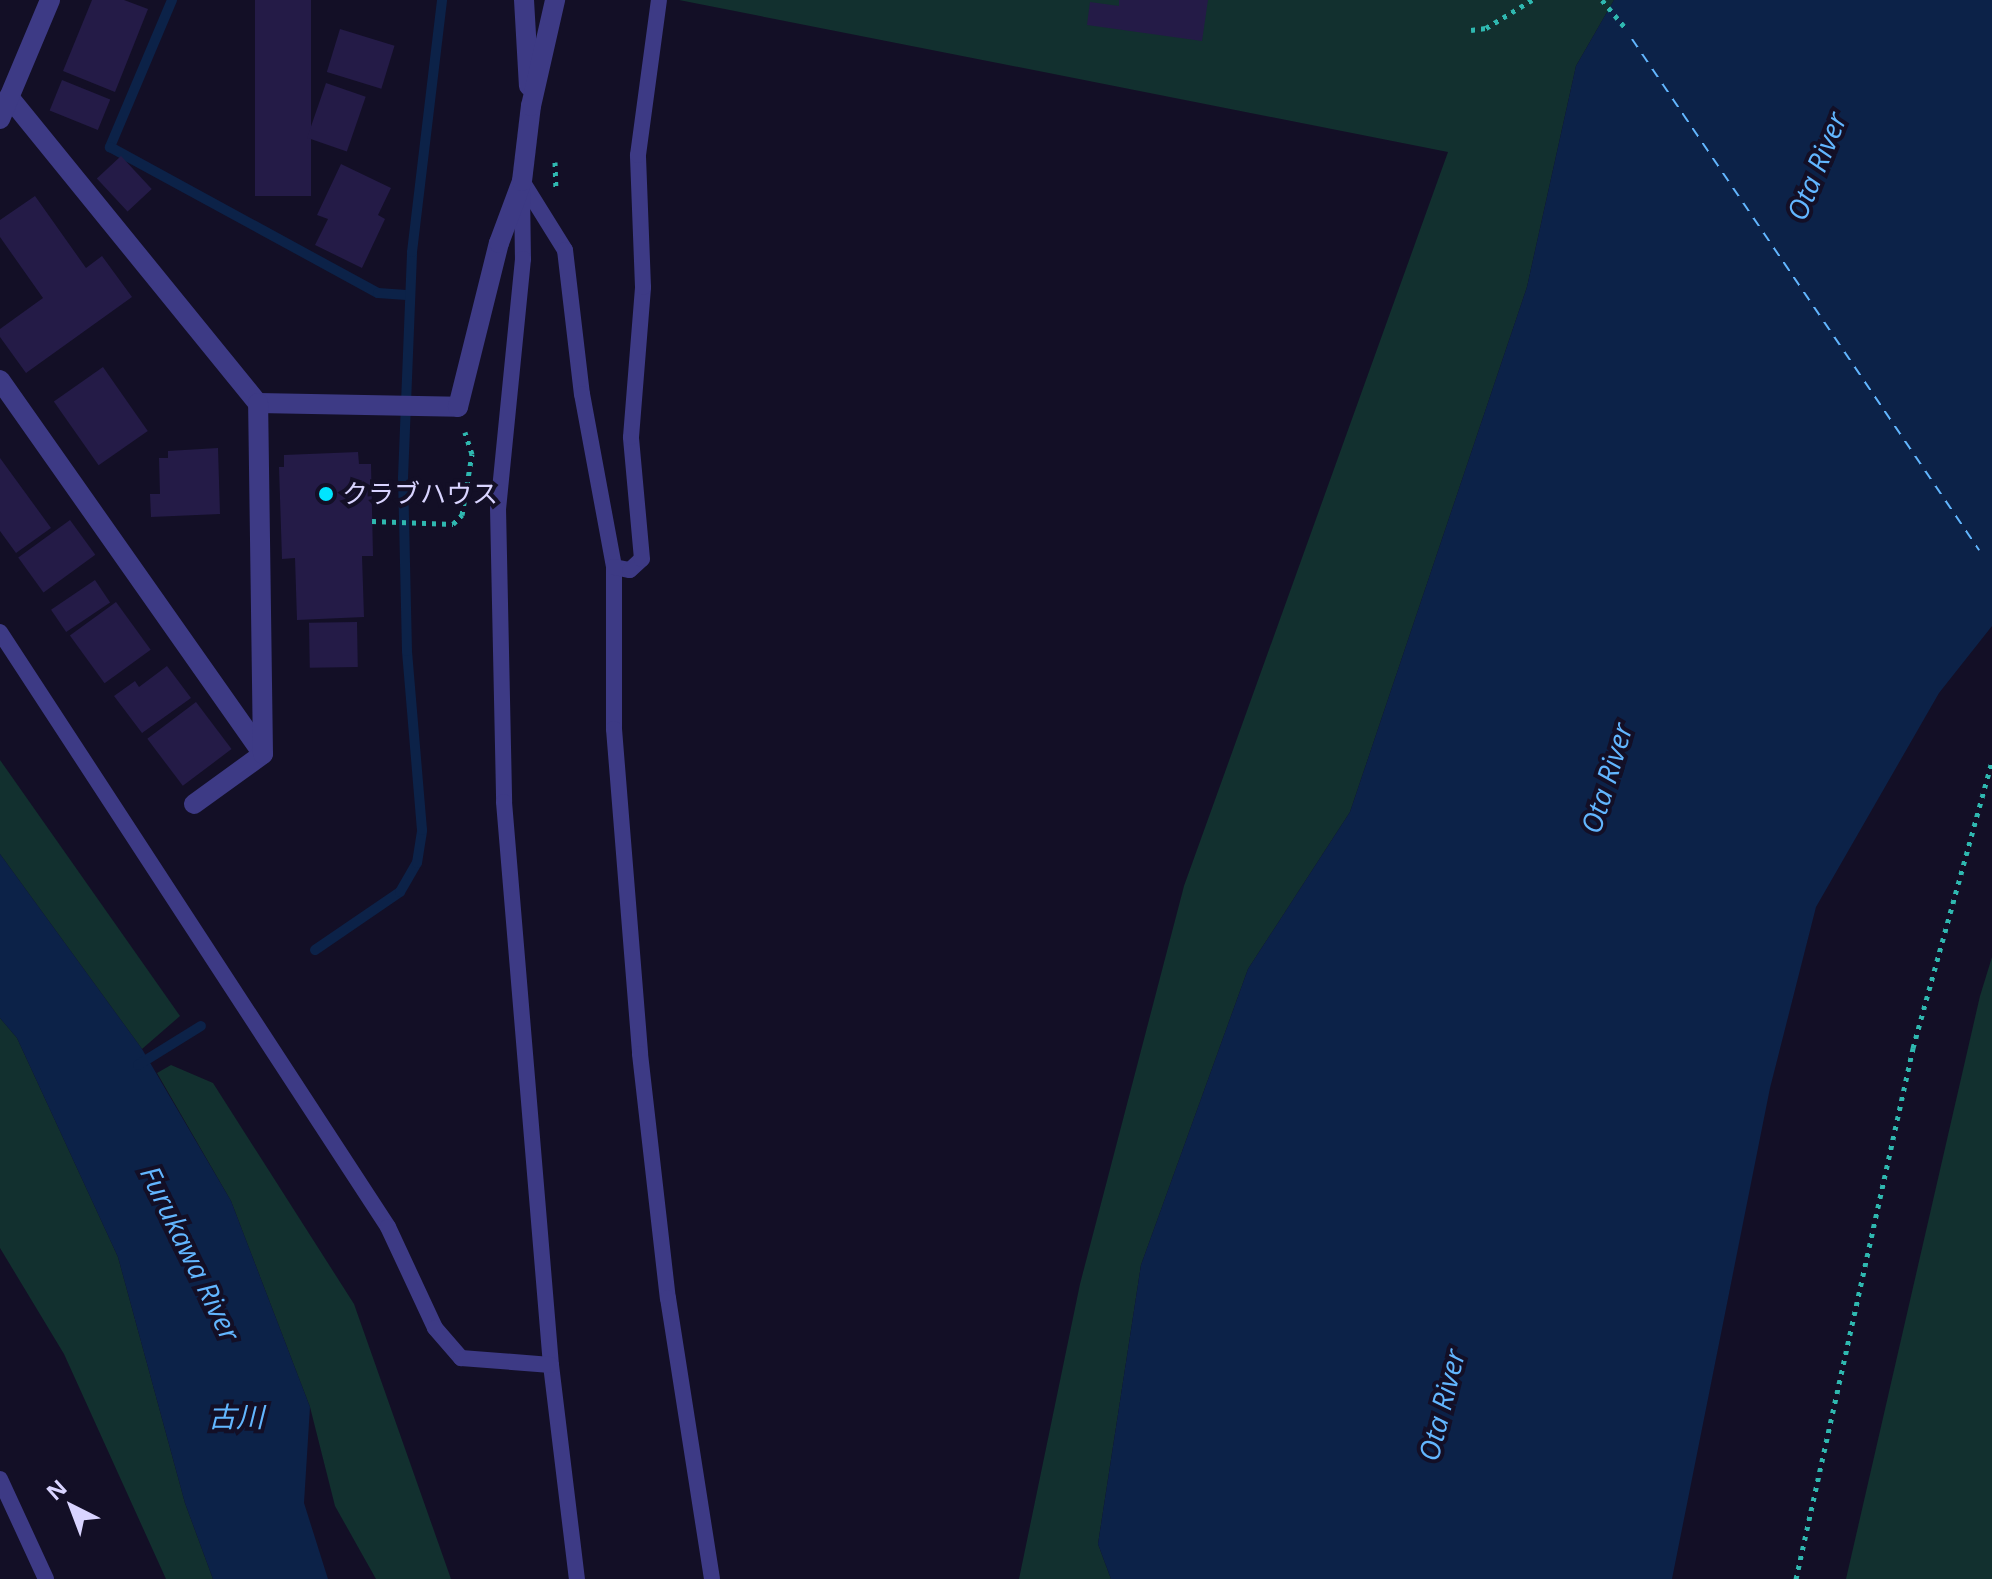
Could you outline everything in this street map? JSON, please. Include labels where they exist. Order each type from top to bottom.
[{"type":"street","points":[[0,119],[50,0]]},
{"type":"street","points":[[524,0],[531,106]]},
{"type":"street","points":[[258,403],[458,407],[499,243],[522,181],[531,106],[555,0]]},
{"type":"street","points":[[9,97],[258,403],[263,754]]},
{"type":"street","points":[[0,380],[263,754]]},
{"type":"street","points":[[194,804],[263,754]]},
{"type":"lane","points":[[614,567],[630,570],[642,559],[631,437],[643,287],[638,155],[659,0]]},
{"type":"lane","points":[[522,181],[565,250],[582,394],[614,567],[614,729],[640,1054],[668,1298],[712,1579]]},
{"type":"lane","points":[[522,181],[523,259],[498,508],[504,802],[551,1365],[577,1579]]},
{"type":"lane","points":[[0,632],[388,1227],[435,1328],[461,1358],[551,1365]]},
{"type":"lane","points":[[0,1479],[46,1579]]},
{"type":"path","points":[[1471,30],[1486,28],[1532,0]]},
{"type":"path","points":[[1602,0],[1625,27]]},
{"type":"path","points":[[372,521],[446,523],[462,515],[469,501],[472,454],[458,407]]},
{"type":"path","points":[[1796,1579],[1913,1048],[1992,762]]},
{"type":"green space","points":[[679,0],[1614,0],[1576,66],[1527,287],[1350,812],[1248,969],[1141,1265],[1098,1544],[1111,1579],[1019,1579],[1080,1284],[1184,886],[1448,152]]},
{"type":"green space","points":[[0,760],[180,1016],[142,1049],[0,854]]},
{"type":"green space","points":[[1992,957],[1992,1579],[1846,1579],[1980,996]]},
{"type":"green space","points":[[0,1018],[17,1038],[118,1257],[185,1503],[213,1579],[166,1579],[64,1354],[0,1248]]},
{"type":"green space","points":[[171,1065],[213,1083],[354,1304],[451,1579],[376,1579],[335,1506],[310,1407],[231,1201],[157,1073]]},
{"type":"water","name":"Ota River","points":[[1614,0],[1992,0],[1992,626],[1939,693],[1816,907],[1770,1088],[1672,1579],[1111,1579],[1098,1544],[1141,1265],[1248,969],[1350,812],[1527,287],[1576,66]]},
{"type":"water","name":"古川","points":[[0,854],[142,1049],[231,1201],[310,1407],[304,1503],[328,1579],[213,1579],[185,1503],[118,1257],[17,1038],[0,1018]]},
{"type":"building","points":[[92,0],[124,0],[148,9],[115,92],[63,71]]},
{"type":"building","points":[[255,0],[311,0],[311,196],[255,196]]},
{"type":"building","points":[[1119,0],[1208,0],[1202,41],[1087,25],[1090,2],[1119,6]]},
{"type":"building","points":[[340,29],[395,46],[381,89],[327,72]]},
{"type":"building","points":[[62,80],[110,99],[98,130],[50,111]]},
{"type":"building","points":[[326,83],[366,97],[347,152],[307,138]]},
{"type":"building","points":[[121,156],[152,189],[128,211],[97,179]]},
{"type":"building","points":[[341,164],[391,188],[378,215],[385,219],[362,268],[315,245],[328,219],[317,215]]},
{"type":"building","points":[[35,196],[86,268],[102,256],[132,297],[26,373],[0,337],[0,329],[43,298],[0,237],[0,220]]},
{"type":"building","points":[[103,367],[148,431],[99,465],[54,401]]},
{"type":"building","points":[[218,448],[220,514],[151,517],[150,494],[160,494],[159,458],[168,458],[168,451]]},
{"type":"building","name":"クラブハウス","points":[[358,452],[359,464],[371,464],[373,556],[362,556],[364,617],[297,620],[295,558],[282,559],[279,467],[284,467],[284,455]]},
{"type":"building","points":[[0,458],[51,528],[16,553],[0,531]]},
{"type":"building","points":[[70,520],[95,555],[43,592],[18,558]]},
{"type":"building","points":[[95,580],[110,602],[66,632],[51,610]]},
{"type":"building","points":[[116,602],[151,650],[105,683],[70,636]]},
{"type":"building","points":[[357,622],[358,667],[310,668],[309,623]]},
{"type":"building","points":[[167,666],[191,698],[142,733],[114,696],[135,681],[139,687]]},
{"type":"building","points":[[196,702],[232,749],[183,786],[147,739]]},
{"type":"waterway","points":[[172,0],[110,147],[378,293],[410,295]]},
{"type":"waterway","points":[[315,950],[400,892],[417,863],[422,830],[407,651],[403,478],[412,252],[442,0]]},
{"type":"waterway","points":[[138,1065],[201,1026]]},
{"type":"ferry route","points":[[1632,39],[1979,550]]},
{"type":"place","name":"クラブハウス","points":[[326,494]]},
{"type":"water label","name":"Furukawa River","points":[[191,1253]]}]
